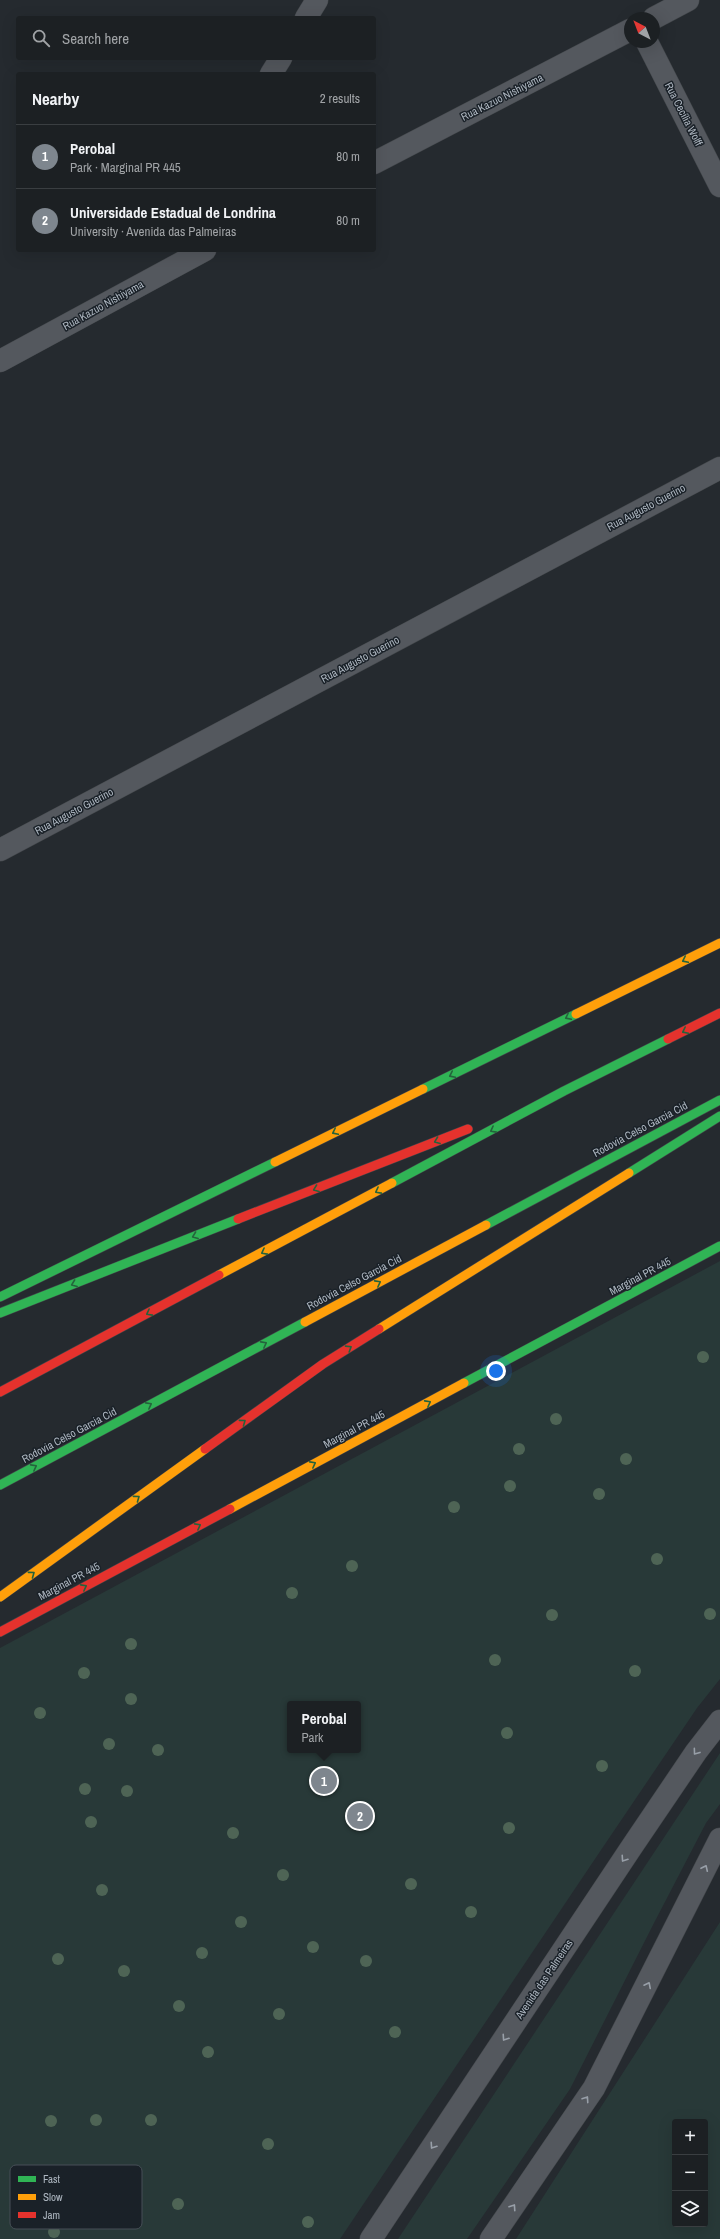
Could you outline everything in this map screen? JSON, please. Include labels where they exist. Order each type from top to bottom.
[{"type":"main road","points":[[0,1297],[720,943]]},
{"type":"main road","points":[[0,1392],[564,1092],[720,1014]]},
{"type":"main road","points":[[0,1313],[564,1092]]},
{"type":"main road","name":"Rodovia Celso Garcia Cid","points":[[0,1485],[720,1100]]},
{"type":"main road","points":[[0,1597],[323,1364],[720,1116]]},
{"type":"main road","name":"Marginal PR 445","points":[[0,1632],[720,1246]]},
{"type":"street","points":[[307,16],[317,0]]},
{"type":"street","points":[[660,15],[688,0]]},
{"type":"street","name":"Rua Kazuo Nishiyama","points":[[376,162],[624,33]]},
{"type":"street","name":"Rua Cecília Wolff","points":[[650,48],[720,186]]},
{"type":"street","points":[[272,72],[280,60]]},
{"type":"street","name":"Rua Kazuo Nishiyama","points":[[0,361],[177,258],[198,252]]},
{"type":"street","name":"Rua Augusto Guerino","points":[[0,850],[720,468]]},
{"type":"street","name":"Avenida das Palmeiras","points":[[371,2239],[640,1835],[696,1752],[720,1721]]},
{"type":"street","points":[[491,2239],[594,2088],[720,1839]]},
{"type":"shaded area","points":[[720,1261],[720,1679],[697,1708],[340,2239],[0,2239],[0,1648]]},
{"type":"shaded area","points":[[720,1753],[720,1804],[706,1823],[570,2089],[467,2239],[398,2239]]},
{"type":"shaded area","points":[[720,1922],[720,2239],[516,2239]]},
{"type":"traffic: fast","points":[[423,1089],[576,1014]]},
{"type":"traffic: fast","points":[[392,1183],[564,1091],[668,1039]]},
{"type":"traffic: fast","points":[[486,1225],[720,1100]]},
{"type":"traffic: fast","points":[[629,1173],[720,1116]]},
{"type":"traffic: fast","points":[[0,1297],[275,1162]]},
{"type":"traffic: fast","points":[[0,1313],[238,1219]]},
{"type":"traffic: fast","points":[[464,1383],[720,1246]]},
{"type":"traffic: fast","points":[[0,1485],[305,1322]]},
{"type":"traffic: slow","points":[[576,1014],[720,943]]},
{"type":"traffic: slow","points":[[275,1162],[423,1089]]},
{"type":"traffic: slow","points":[[379,1329],[629,1173]]},
{"type":"traffic: slow","points":[[219,1275],[392,1183]]},
{"type":"traffic: slow","points":[[305,1322],[486,1225]]},
{"type":"traffic: slow","points":[[230,1509],[464,1383]]},
{"type":"traffic: slow","points":[[0,1597],[205,1449]]},
{"type":"traffic: jam","points":[[668,1039],[720,1013]]},
{"type":"traffic: jam","points":[[238,1219],[468,1129]]},
{"type":"traffic: jam","points":[[0,1392],[219,1275]]},
{"type":"traffic: jam","points":[[205,1449],[323,1364],[379,1329]]},
{"type":"traffic: jam","points":[[0,1632],[230,1509]]},
{"type":"place","name":"Perobal","points":[[324,1781]]},
{"type":"place","name":"Universidade Estadual de Londrina","points":[[360,1816]]}]
